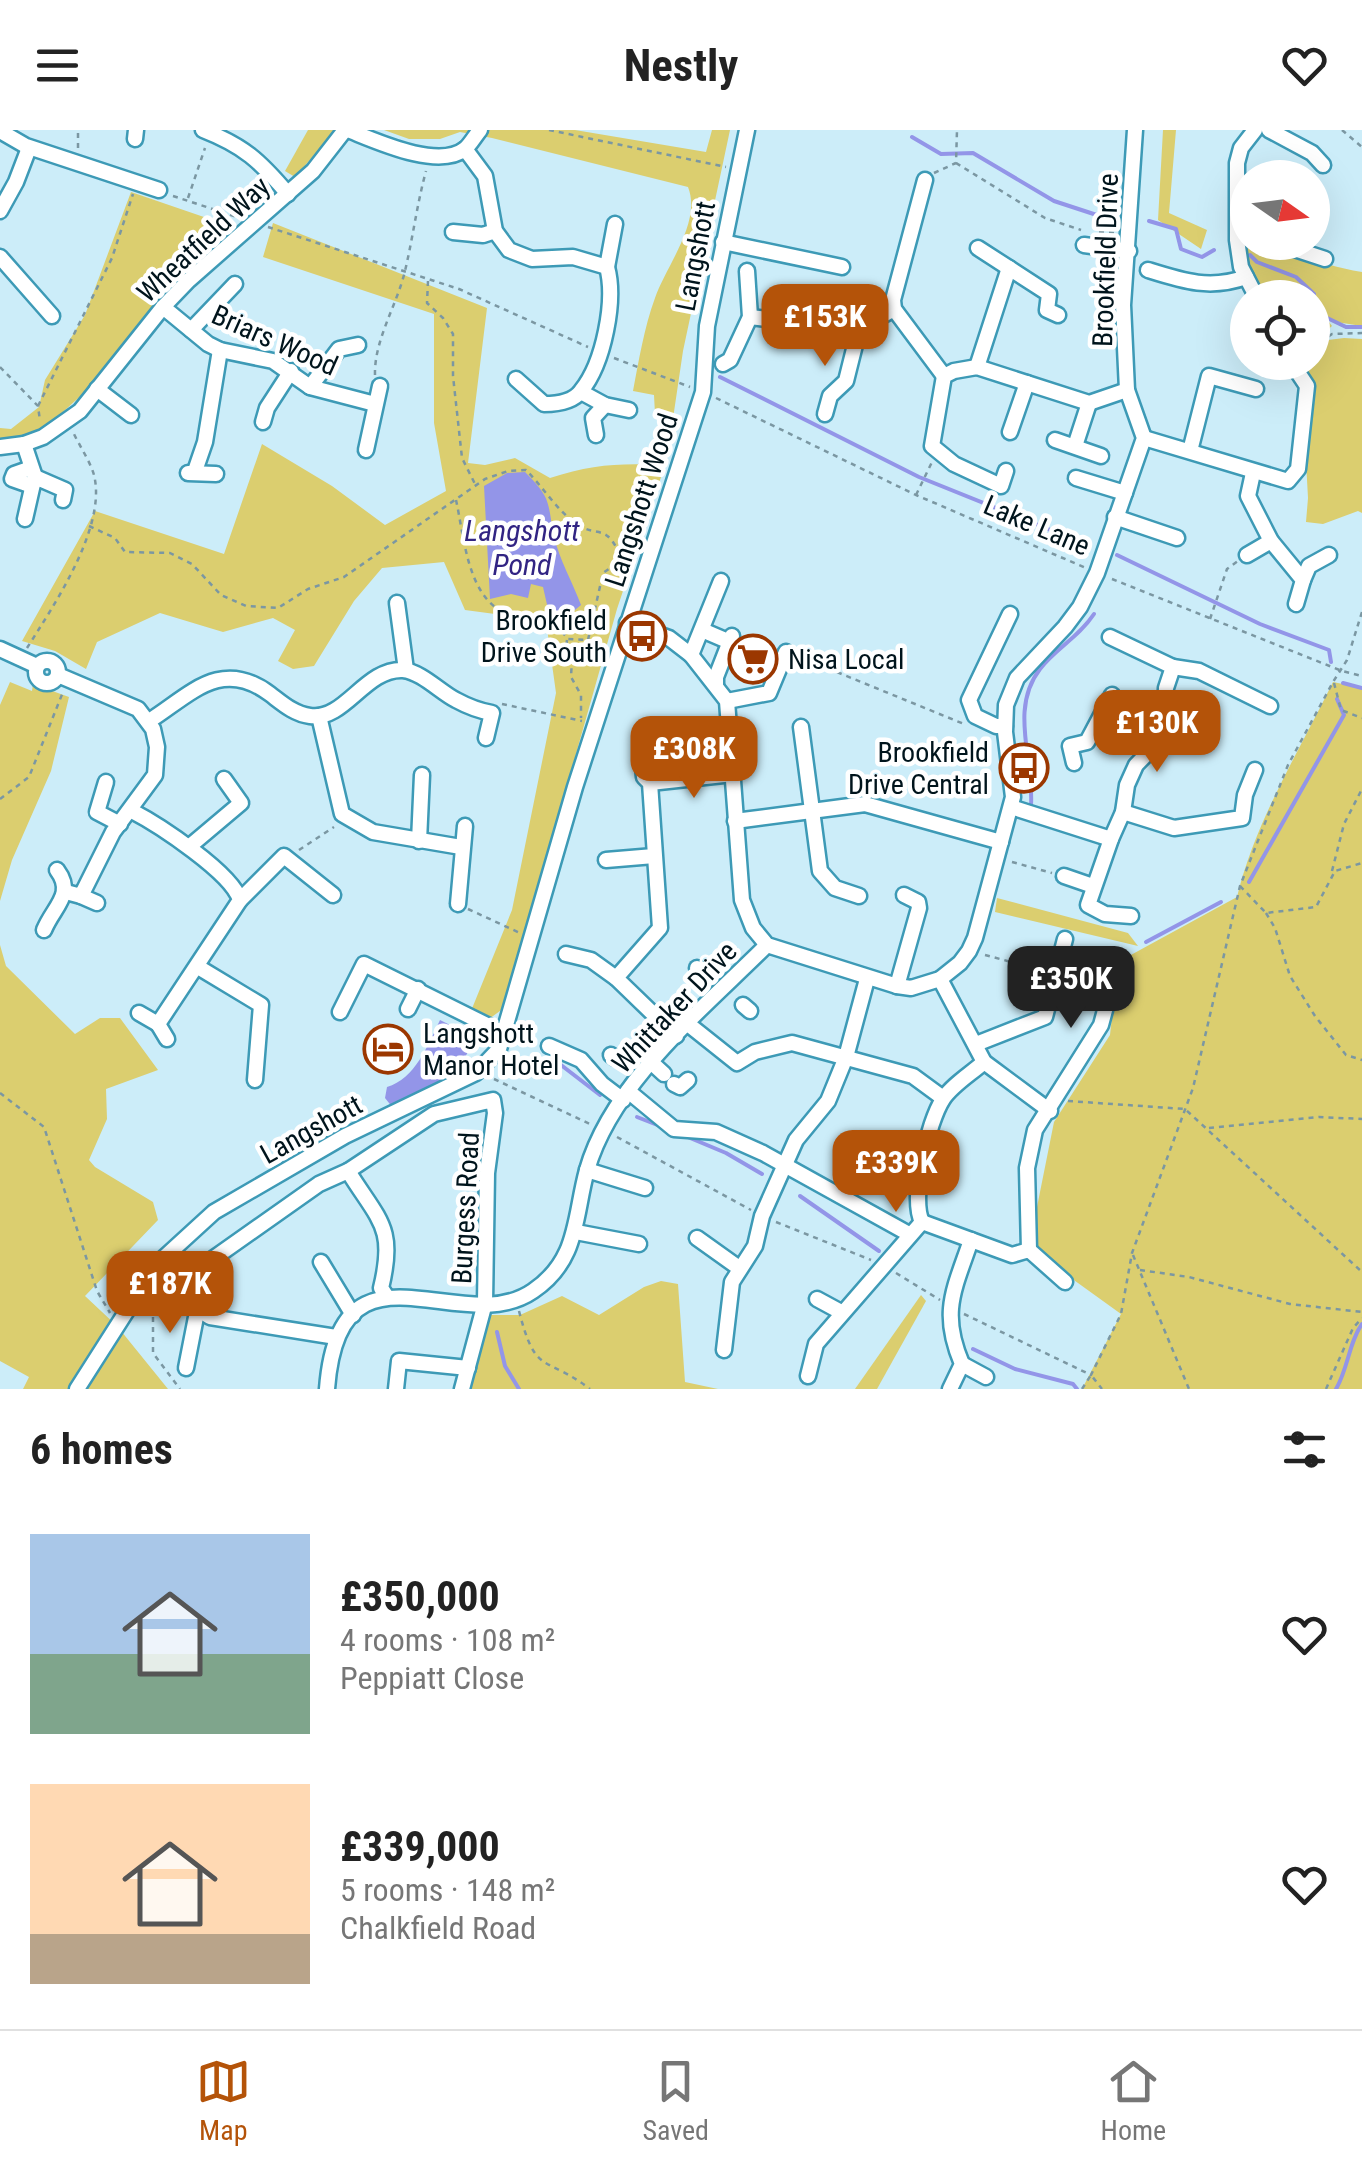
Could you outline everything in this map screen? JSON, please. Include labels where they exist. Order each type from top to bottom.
[{"type":"street","points":[[346,130],[392,148],[430,156],[465,150],[480,130]]},
{"type":"street","name":"Wheatfield Way","points":[[0,447],[24,444],[68,422],[163,306],[313,171],[346,130]]},
{"type":"street","name":"Langshott","points":[[703,392],[706,326],[746,130]]},
{"type":"street","name":"Brookfield Drive","points":[[1135,130],[1123,305],[1128,390],[1144,438]]},
{"type":"street","points":[[1237,160],[1240,148],[1256,130]]},
{"type":"street","points":[[1269,130],[1318,160]]},
{"type":"street","points":[[206,131],[234,142],[264,166],[288,194]]},
{"type":"street","points":[[0,132],[29,148],[158,190]]},
{"type":"street","points":[[0,211],[29,148]]},
{"type":"street","points":[[465,150],[485,176],[495,231],[509,250],[532,259],[573,257],[608,266]]},
{"type":"street","points":[[924,180],[904,237],[893,300],[894,309],[944,376],[933,452],[1001,486],[1006,471]]},
{"type":"street","points":[[516,379],[544,404],[568,400],[581,392],[601,353],[612,286],[608,266],[615,224]]},
{"type":"street","points":[[453,232],[495,231]]},
{"type":"street","points":[[723,242],[842,267]]},
{"type":"street","points":[[1084,246],[1129,252]]},
{"type":"street","points":[[978,248],[1049,294],[1047,310],[1058,315]]},
{"type":"street","points":[[0,257],[52,316]]},
{"type":"street","points":[[1241,260],[1240,268],[1247,280]]},
{"type":"street","points":[[977,367],[1009,268]]},
{"type":"street","points":[[1148,270],[1198,285],[1229,283],[1246,277]]},
{"type":"street","points":[[723,364],[730,360],[750,317],[747,271]]},
{"type":"street","points":[[191,330],[236,284]]},
{"type":"street","name":"Briars Wood","points":[[163,306],[220,350],[273,360],[310,387],[375,404]]},
{"type":"street","points":[[750,317],[776,320],[802,314],[859,329],[894,309]]},
{"type":"street","points":[[824,414],[830,396],[846,382],[859,329]]},
{"type":"street","points":[[310,387],[334,354],[358,345]]},
{"type":"street","points":[[216,474],[191,472],[205,442],[220,350]]},
{"type":"street","points":[[944,376],[954,370],[977,367],[1089,403],[1128,390]]},
{"type":"street","points":[[263,422],[267,408],[291,372]]},
{"type":"street","points":[[1190,451],[1209,376],[1256,389]]},
{"type":"street","points":[[493,1058],[505,1034],[588,722],[627,623],[669,638],[692,655],[727,701],[742,900],[753,928],[767,945],[897,986],[911,988],[940,978],[969,951],[1013,797],[1006,705],[1017,678],[1065,628],[1097,573],[1144,438],[1288,481],[1298,469],[1307,386],[1303,380]]},
{"type":"street","points":[[1010,432],[1026,383]]},
{"type":"street","points":[[366,450],[380,386]]},
{"type":"street","points":[[97,389],[131,415]]},
{"type":"street","points":[[581,392],[629,410]]},
{"type":"street","name":"Langshott Wood","points":[[627,623],[703,392]]},
{"type":"street","points":[[1075,446],[1089,403]]},
{"type":"street","points":[[596,435],[593,418],[605,404]]},
{"type":"street","points":[[1056,440],[1101,456]]},
{"type":"street","points":[[24,444],[33,476],[25,519]]},
{"type":"street","points":[[1253,473],[1248,496],[1271,540],[1303,580]]},
{"type":"street","points":[[7,477],[33,476],[65,490],[63,500]]},
{"type":"street","points":[[1076,478],[1124,493]]},
{"type":"street","points":[[1115,516],[1177,538]]},
{"type":"street","points":[[1247,555],[1271,540]]},
{"type":"street","points":[[1296,604],[1309,566],[1329,555]]},
{"type":"street","points":[[692,655],[721,581]]},
{"type":"street","points":[[397,603],[406,670]]},
{"type":"street","points":[[1005,726],[975,716],[969,700],[1010,614]]},
{"type":"street","points":[[702,630],[731,639],[716,685]]},
{"type":"street","points":[[1110,637],[1174,667],[1199,671],[1270,706]]},
{"type":"street","points":[[0,650],[37,666],[52,661],[63,678],[138,709],[154,728],[158,762],[155,775],[44,930]]},
{"type":"street","points":[[727,701],[770,693],[786,652]]},
{"type":"street","points":[[1131,916],[1105,914],[1088,905],[1136,765],[1164,736],[1166,688],[1174,667]]},
{"type":"street","points":[[148,721],[210,680],[240,678],[295,712],[319,716],[347,702],[382,673],[406,670],[456,700],[492,713],[486,738]]},
{"type":"street","points":[[1074,763],[1070,746],[1087,742],[1112,695]]},
{"type":"street","points":[[319,716],[342,814],[373,832],[461,847]]},
{"type":"street","points":[[802,726],[820,871],[835,888],[859,896]]},
{"type":"street","points":[[1095,728],[1149,751]]},
{"type":"street","points":[[616,978],[660,928],[650,783],[644,777],[641,746]]},
{"type":"street","points":[[1123,812],[1174,828],[1242,818],[1255,770]]},
{"type":"street","points":[[650,783],[733,774]]},
{"type":"street","points":[[419,841],[422,775]]},
{"type":"street","points":[[190,846],[241,803],[224,779]]},
{"type":"street","points":[[106,782],[97,812],[120,824]]},
{"type":"street","points":[[736,821],[865,804],[1002,842]]},
{"type":"street","points":[[1010,807],[1111,839]]},
{"type":"street","points":[[132,810],[190,846],[238,894]]},
{"type":"street","points":[[458,904],[465,826]]},
{"type":"street","points":[[1174,828],[1174,845]]},
{"type":"street","points":[[606,860],[654,856]]},
{"type":"street","points":[[158,1024],[198,967],[238,894],[286,858],[333,895]]},
{"type":"street","points":[[57,870],[73,894],[97,903]]},
{"type":"street","points":[[1064,876],[1093,886]]},
{"type":"street","points":[[897,986],[920,908],[918,902],[904,895]]},
{"type":"street","points":[[976,1044],[1044,1017],[1065,939]]},
{"type":"street","name":"Whittaker Drive","points":[[516,1300],[533,1291],[560,1265],[576,1232],[587,1170],[603,1130],[636,1074],[652,1063],[767,945]]},
{"type":"street","points":[[566,954],[591,960],[616,978],[676,1036]]},
{"type":"street","points":[[1065,1282],[1030,1250],[1027,1168],[1035,1130],[1100,1024],[1118,962]]},
{"type":"street","points":[[340,1012],[364,964],[505,1034]]},
{"type":"street","points":[[198,967],[260,1005],[255,1080]]},
{"type":"street","points":[[724,1350],[732,1282],[755,1246],[762,1216],[802,1130],[828,1102],[846,1057],[867,978]]},
{"type":"street","points":[[940,978],[984,1062],[1053,1105]]},
{"type":"street","points":[[408,1008],[418,989]]},
{"type":"street","points":[[140,1014],[158,1024],[166,1038]]},
{"type":"street","points":[[688,1024],[737,1064],[755,1052],[792,1044],[913,1076],[944,1098]]},
{"type":"street","points":[[549,1046],[581,1060],[602,1084],[674,1128],[716,1132],[763,1153],[909,1234]]},
{"type":"street","name":"Langshott","points":[[77,1389],[156,1265],[214,1212],[345,1136],[476,1073],[493,1058]]},
{"type":"street","points":[[984,1062],[944,1098],[930,1132],[918,1214],[922,1222],[1012,1254],[1030,1250]]},
{"type":"street","points":[[652,1063],[675,1079]]},
{"type":"street","name":"Burgess Road","points":[[186,1368],[193,1306],[206,1263],[319,1184],[348,1171],[434,1114],[493,1100],[495,1113],[487,1173],[485,1303],[462,1389]]},
{"type":"street","points":[[587,1170],[645,1188]]},
{"type":"street","points":[[348,1171],[388,1235],[381,1288],[387,1296]]},
{"type":"street","points":[[808,1376],[816,1344],[922,1222]]},
{"type":"street","points":[[576,1232],[638,1244]]},
{"type":"street","points":[[697,1238],[739,1268]]},
{"type":"street","points":[[972,1240],[948,1305],[954,1345],[962,1364],[986,1377]]},
{"type":"street","points":[[321,1262],[353,1315]]},
{"type":"street","points":[[152,1295],[193,1306],[210,1317],[336,1338]]},
{"type":"street","points":[[327,1389],[336,1338],[353,1315],[387,1296],[485,1303],[516,1300]]},
{"type":"street","points":[[817,1299],[841,1312]]},
{"type":"street","points":[[396,1389],[399,1361],[468,1368]]},
{"type":"street","points":[[950,1389],[962,1364]]},
{"type":"path","points":[[78,130],[78,162]]},
{"type":"path","points":[[549,130],[737,169]]},
{"type":"path","points":[[956,160],[957,130]]},
{"type":"path","points":[[1342,130],[1362,147]]},
{"type":"path","points":[[187,201],[206,131]]},
{"type":"path","points":[[380,386],[374,372],[405,272],[414,214],[430,156]]},
{"type":"path","points":[[956,160],[1045,218],[1088,232],[1130,233]]},
{"type":"path","points":[[924,180],[956,160]]},
{"type":"path","points":[[38,406],[112,258],[137,183]]},
{"type":"path","name":"Lake Lane","points":[[158,190],[459,289],[601,353],[703,392],[916,495],[1097,573],[1362,676]]},
{"type":"path","points":[[428,280],[426,303],[443,318],[452,334],[462,458],[475,485]]},
{"type":"path","points":[[1330,335],[1362,333]]},
{"type":"path","points":[[0,366],[38,406],[43,437]]},
{"type":"path","points":[[21,658],[72,572],[94,511],[94,475],[68,422]]},
{"type":"path","points":[[916,495],[933,452]]},
{"type":"path","points":[[89,526],[114,538],[125,552],[170,553],[192,564],[222,595],[246,606],[278,608],[308,589],[344,577],[475,485],[508,471],[526,470],[577,525],[598,530],[614,541],[622,560],[644,568]]},
{"type":"path","points":[[456,498],[472,569],[488,602],[507,613],[554,622],[568,639],[588,640],[603,574],[622,560]]},
{"type":"path","points":[[1210,619],[1227,569],[1247,555]]},
{"type":"path","points":[[1084,1388],[1121,1314],[1132,1253],[1193,1088],[1240,886],[1288,765],[1342,671],[1362,612]]},
{"type":"path","points":[[492,713],[496,703],[588,722],[571,677],[568,639]]},
{"type":"path","points":[[786,652],[970,726]]},
{"type":"path","points":[[0,799],[29,776],[63,678]]},
{"type":"path","points":[[1333,682],[1342,710],[1362,718]]},
{"type":"path","points":[[1330,880],[1344,824],[1362,788]]},
{"type":"path","points":[[286,858],[348,818]]},
{"type":"path","points":[[997,858],[1064,876]]},
{"type":"path","points":[[1266,913],[1316,908],[1335,871],[1362,863]]},
{"type":"path","points":[[1240,886],[1266,913],[1290,976],[1315,1016],[1346,1055],[1362,1060]]},
{"type":"path","points":[[458,904],[531,938]]},
{"type":"path","points":[[969,951],[1056,974]]},
{"type":"path","points":[[493,1058],[493,1100]]},
{"type":"path","points":[[494,1078],[603,1130],[762,1216],[883,1265],[990,1328],[1091,1376],[1102,1389]]},
{"type":"path","points":[[0,1093],[44,1127],[97,1292],[117,1326]]},
{"type":"path","points":[[1053,1105],[1185,1110],[1362,1272]]},
{"type":"path","points":[[1205,1128],[1362,1118]]},
{"type":"path","points":[[1132,1253],[1189,1389]]},
{"type":"path","points":[[1140,1270],[1189,1278],[1290,1304],[1362,1315],[1326,1389]]},
{"type":"path","points":[[152,1295],[154,1353],[180,1389]]},
{"type":"path","points":[[516,1300],[529,1347],[539,1361],[574,1376],[590,1389]]},
{"type":"shaded area","points":[[308,130],[336,130],[295,177],[285,171]]},
{"type":"shaded area","points":[[384,130],[575,130],[706,152],[712,130],[730,130],[683,351],[671,432],[655,414],[654,395],[633,391],[651,309],[687,229],[691,201],[688,187],[460,132],[440,139],[409,139]]},
{"type":"shaded area","points":[[1163,130],[1176,130],[1169,213],[1207,230],[1201,249],[1158,220]]},
{"type":"shaded area","points":[[131,192],[236,228],[163,295],[85,392],[44,429],[0,441],[0,428],[11,429],[39,407],[45,380],[85,315]]},
{"type":"shaded area","points":[[273,223],[487,308],[468,463],[485,465],[515,458],[550,478],[606,466],[665,465],[617,609],[504,1008],[489,1019],[471,1011],[512,910],[556,693],[546,621],[465,610],[444,562],[382,568],[354,601],[314,666],[293,669],[278,661],[295,630],[273,618],[223,632],[160,613],[97,642],[86,669],[55,651],[22,641],[95,511],[224,554],[262,444],[332,486],[385,525],[446,491],[434,423],[434,314],[263,257]]},
{"type":"shaded area","points":[[1248,260],[1311,260],[1362,272],[1362,326],[1330,318],[1330,280],[1255,280]]},
{"type":"shaded area","points":[[1362,339],[1362,513],[1358,511],[1323,524],[1306,522],[1302,380],[1330,380],[1330,340]]},
{"type":"shaded area","points":[[10,682],[32,691],[33,684],[69,697],[51,771],[12,860],[0,901],[0,705]]},
{"type":"shaded area","points":[[1333,682],[1362,688],[1362,1389],[1082,1389],[1121,1314],[1033,1246],[1032,1232],[1054,1122],[1110,1035],[1118,962],[1237,897],[1255,840],[1279,786]]},
{"type":"shaded area","points":[[997,898],[1128,933],[1138,946],[995,912]]},
{"type":"shaded area","points":[[0,945],[6,966],[75,1034],[100,1018],[120,1018],[158,1070],[106,1089],[107,1119],[89,1160],[153,1202],[158,1220],[85,1296],[117,1326],[168,1389],[23,1389],[29,1377],[0,1361]]},
{"type":"shaded area","points":[[661,1281],[678,1284],[685,1382],[718,1389],[462,1389],[482,1315],[520,1315],[562,1296],[599,1315]]},
{"type":"shaded area","points":[[921,1295],[926,1301],[877,1389],[855,1389]]},
{"type":"water","name":"Langshott Pond","points":[[525,472],[547,501],[556,545],[581,605],[559,623],[548,609],[543,587],[531,584],[528,598],[511,594],[490,599],[484,486],[507,473]]},
{"type":"water","points":[[440,1020],[474,1037],[468,1052],[443,1082],[393,1108],[385,1098],[387,1087],[413,1069]]},
{"type":"waterway","points":[[912,137],[941,154],[973,153],[1054,201],[1112,220]]},
{"type":"waterway","points":[[1149,221],[1176,229],[1181,249],[1202,257],[1214,250]]},
{"type":"waterway","points":[[1255,260],[1299,280]]},
{"type":"waterway","points":[[1330,319],[1346,327],[1362,327]]},
{"type":"waterway","points":[[720,377],[919,477],[1083,543]]},
{"type":"waterway","points":[[1117,555],[1260,624],[1329,650],[1331,662]]},
{"type":"waterway","points":[[1031,805],[1024,717],[1031,684],[1046,662],[1094,614]]},
{"type":"waterway","points":[[1343,683],[1362,688]]},
{"type":"waterway","points":[[1249,882],[1344,715],[1337,699]]},
{"type":"waterway","points":[[1146,942],[1221,902]]},
{"type":"waterway","points":[[522,1062],[561,1065],[600,1095]]},
{"type":"waterway","points":[[637,1117],[660,1126]]},
{"type":"waterway","points":[[683,1135],[762,1174]]},
{"type":"waterway","points":[[800,1196],[879,1251]]},
{"type":"waterway","points":[[1336,1389],[1362,1324]]},
{"type":"waterway","points":[[497,1332],[505,1366],[519,1389]]},
{"type":"waterway","points":[[973,1349],[1015,1369],[1073,1384],[1077,1389]]},
{"type":"tunnel","points":[[615,1058],[631,1069]]},
{"type":"place","name":"Brookfield Drive South","points":[[642,636]]},
{"type":"place","name":"Nisa Local","points":[[753,659]]},
{"type":"place","name":"Brookfield Drive Central","points":[[1024,768]]},
{"type":"place","name":"Langshott Manor Hotel","points":[[388,1049]]}]
